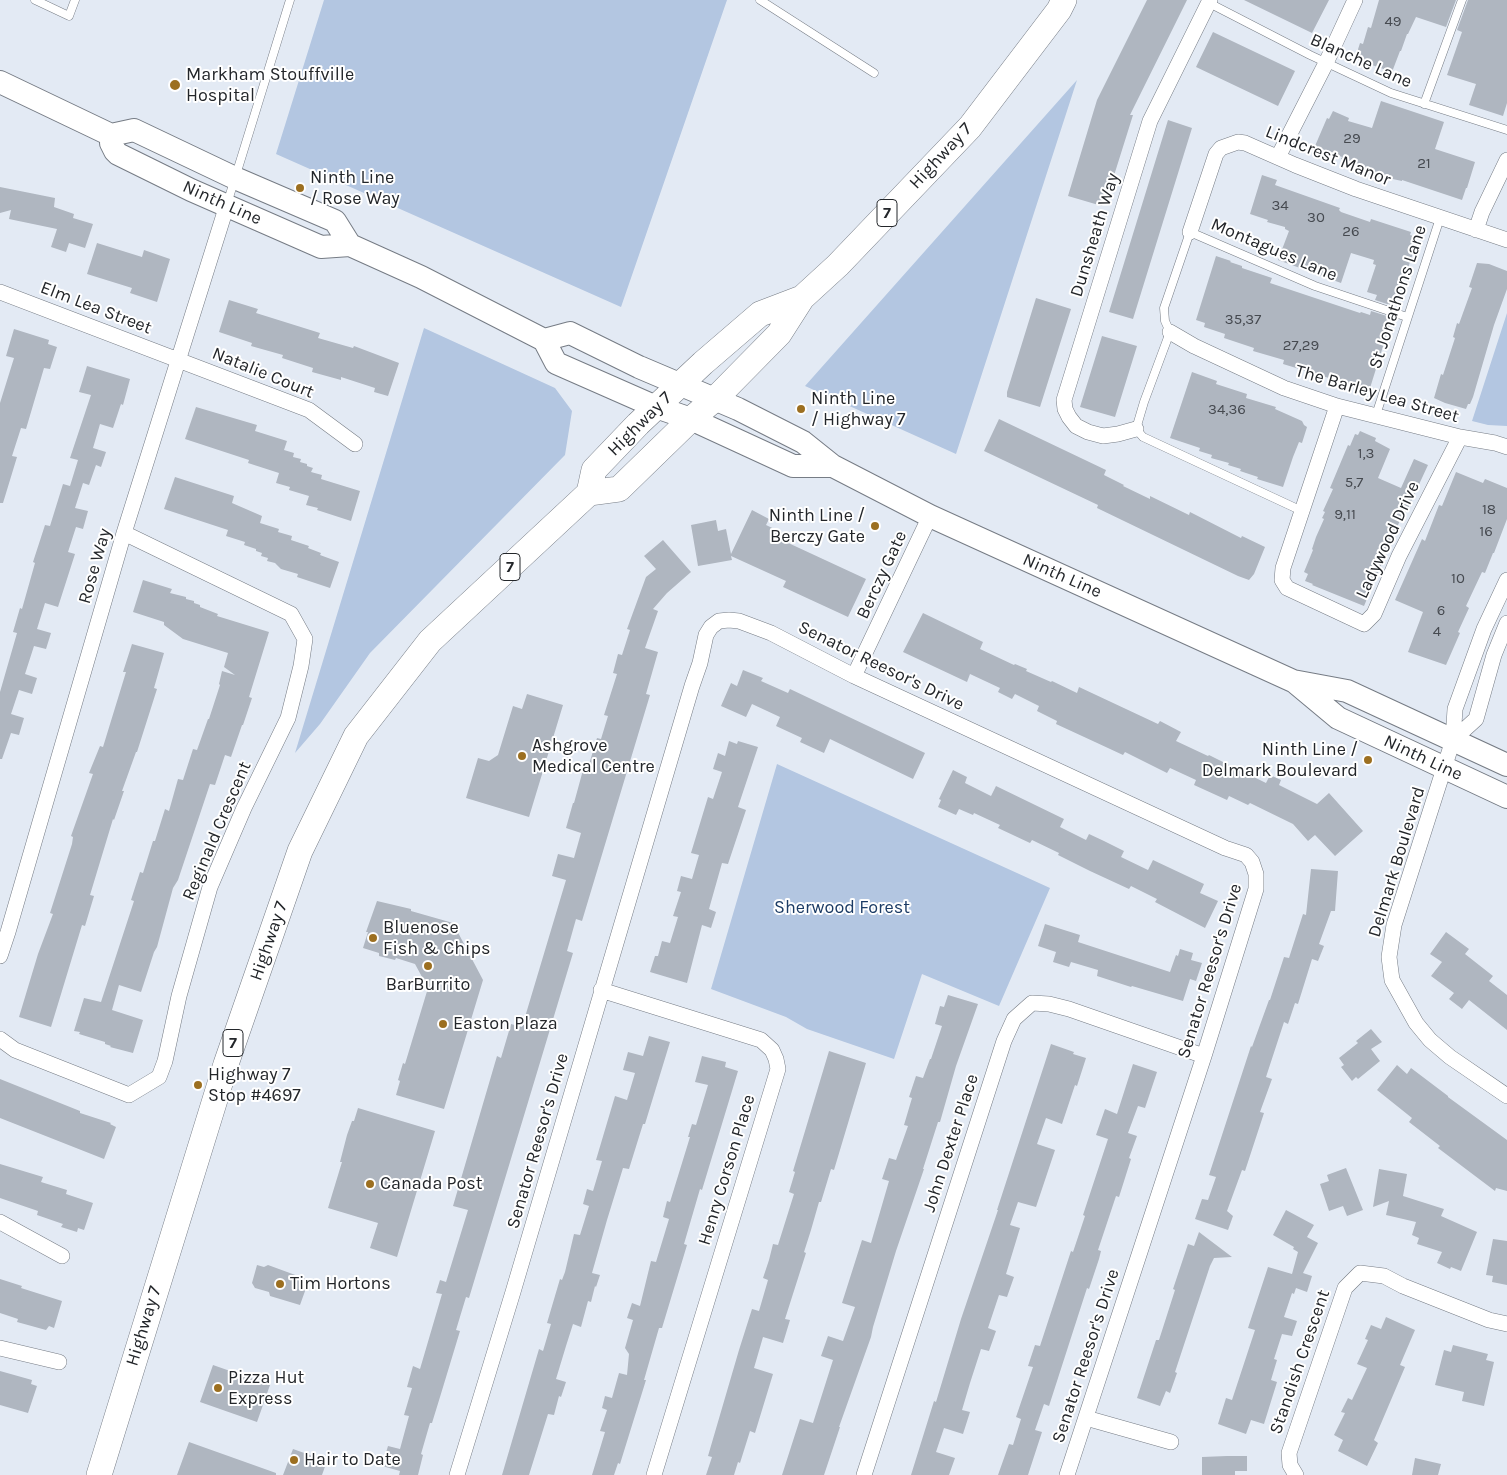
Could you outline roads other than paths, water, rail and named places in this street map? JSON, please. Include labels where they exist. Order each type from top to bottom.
[{"type":"main road","name":"Highway 7","points":[[589,493],[618,489],[715,399],[780,334],[802,298],[838,265],[970,127],[1064,0]]},
{"type":"main road","points":[[0,82],[111,135]]},
{"type":"main road","name":"Ninth Line","points":[[350,246],[335,221],[236,178],[134,130],[111,135],[111,143],[118,154],[192,190],[321,247],[350,246],[421,277],[544,340],[556,364],[656,407],[692,419],[793,466],[832,466]]},
{"type":"main road","name":"Highway 7","points":[[99,1475],[226,1064],[300,851],[356,736],[430,641],[589,493],[594,470],[638,424],[680,384],[760,314],[802,298]]},
{"type":"main road","name":"Ninth Line","points":[[544,340],[570,333],[639,367],[715,399],[803,442],[832,466],[930,516],[1293,680],[1347,691],[1507,765]]},
{"type":"main road","name":"Ninth Line","points":[[1293,680],[1338,718],[1507,797]]},
{"type":"street","points":[[1278,157],[1326,63],[1355,0]]},
{"type":"street","name":"Dunsheath Way","points":[[1136,429],[1103,436],[1088,432],[1076,426],[1068,417],[1064,400],[1150,121],[1210,2]]},
{"type":"street","name":"Lindcrest Manor","points":[[1190,232],[1216,154],[1222,148],[1238,142],[1245,143],[1356,189],[1507,240]]},
{"type":"street","points":[[1476,230],[1482,212],[1507,160]]},
{"type":"street","name":"Rose Way","points":[[4,931],[124,533],[227,205]]},
{"type":"street","name":"Elm Lea Street","points":[[0,292],[178,360]]},
{"type":"street","name":"The Barley Lea Street","points":[[1170,332],[1194,346],[1284,388],[1337,406],[1460,436],[1503,444]]},
{"type":"street","name":"Natalie Court","points":[[178,360],[309,410],[354,444]]},
{"type":"street","name":"Ladywood Drive","points":[[1337,406],[1283,568],[1282,580],[1287,588],[1364,624],[1374,614],[1399,556],[1460,436]]},
{"type":"street","name":"Berczy Gate","points":[[854,676],[930,516]]},
{"type":"street","name":"Reginald Crescent","points":[[0,1039],[15,1050],[129,1094],[159,1077],[179,996],[210,887],[244,808],[288,718],[301,666],[305,639],[291,614],[124,533]]},
{"type":"street","name":"Delmark Boulevard","points":[[1507,580],[1484,630],[1455,709],[1453,740],[1394,925],[1389,956],[1392,980],[1416,1024],[1430,1040],[1450,1057],[1507,1096]]},
{"type":"street","name":"Senator Reesor's Drive","points":[[457,1475],[700,663],[706,635],[719,621],[729,620],[739,621],[772,633],[854,676],[1216,844],[1246,855],[1252,862],[1256,874],[1256,889],[1204,1056],[1067,1475]]},
{"type":"street","points":[[1453,740],[1476,719],[1494,655],[1507,623]]},
{"type":"street","points":[[0,956],[4,931]]},
{"type":"street","name":"Henry Corson Place","points":[[602,990],[762,1040],[772,1050],[778,1069],[654,1475]]},
{"type":"street","name":"John Dexter Place","points":[[864,1475],[1004,1041],[1014,1019],[1032,1003],[1049,1004],[1204,1056]]},
{"type":"street","points":[[0,1222],[62,1256]]},
{"type":"street","name":"Standish Crescent","points":[[1296,1475],[1290,1465],[1289,1453],[1345,1288],[1360,1272],[1384,1276],[1403,1286],[1489,1320],[1507,1324]]},
{"type":"street","points":[[0,1348],[59,1362]]},
{"type":"street","points":[[1086,1418],[1171,1442]]},
{"type":"lane","points":[[35,0],[69,16],[75,0]]},
{"type":"lane","points":[[227,205],[290,0]]},
{"type":"lane","points":[[760,0],[874,73]]},
{"type":"lane","points":[[1424,104],[1462,0]]},
{"type":"lane","name":"Blanche Lane","points":[[1210,2],[1326,63],[1391,93],[1507,130]]},
{"type":"lane","name":"St Jonathons Lane","points":[[1376,415],[1440,218]]},
{"type":"lane","name":"Montagues Lane","points":[[1170,332],[1165,320],[1164,308],[1190,232],[1315,286],[1407,317]]},
{"type":"lane","points":[[1170,332],[1136,429],[1143,437],[1302,511]]},
{"type":"place","name":"Markham Stouffville Hospital","points":[[175,85]]},
{"type":"place","name":"Ninth Line / Rose Way","points":[[300,188]]},
{"type":"place","name":"Ninth Line / Highway 7","points":[[801,409]]},
{"type":"place","name":"Ninth Line / Berczy Gate","points":[[875,526]]},
{"type":"place","name":"Ashgrove Medical Centre","points":[[522,756]]},
{"type":"place","name":"Ninth Line / Delmark Boulevard","points":[[1368,760]]},
{"type":"place","name":"Bluenose Fish & Chips","points":[[373,938]]},
{"type":"place","name":"BarBurrito","points":[[428,966]]},
{"type":"place","name":"Easton Plaza","points":[[443,1024]]},
{"type":"place","name":"Highway 7 Stop #4697","points":[[198,1085]]},
{"type":"place","name":"Canada Post","points":[[370,1184]]},
{"type":"place","name":"Tim Hortons","points":[[280,1284]]},
{"type":"place","name":"Pizza Hut Express","points":[[218,1388]]},
{"type":"place","name":"Hair to Date","points":[[294,1460]]},
{"type":"park label","name":"Sherwood Forest","points":[[842,908]]}]
